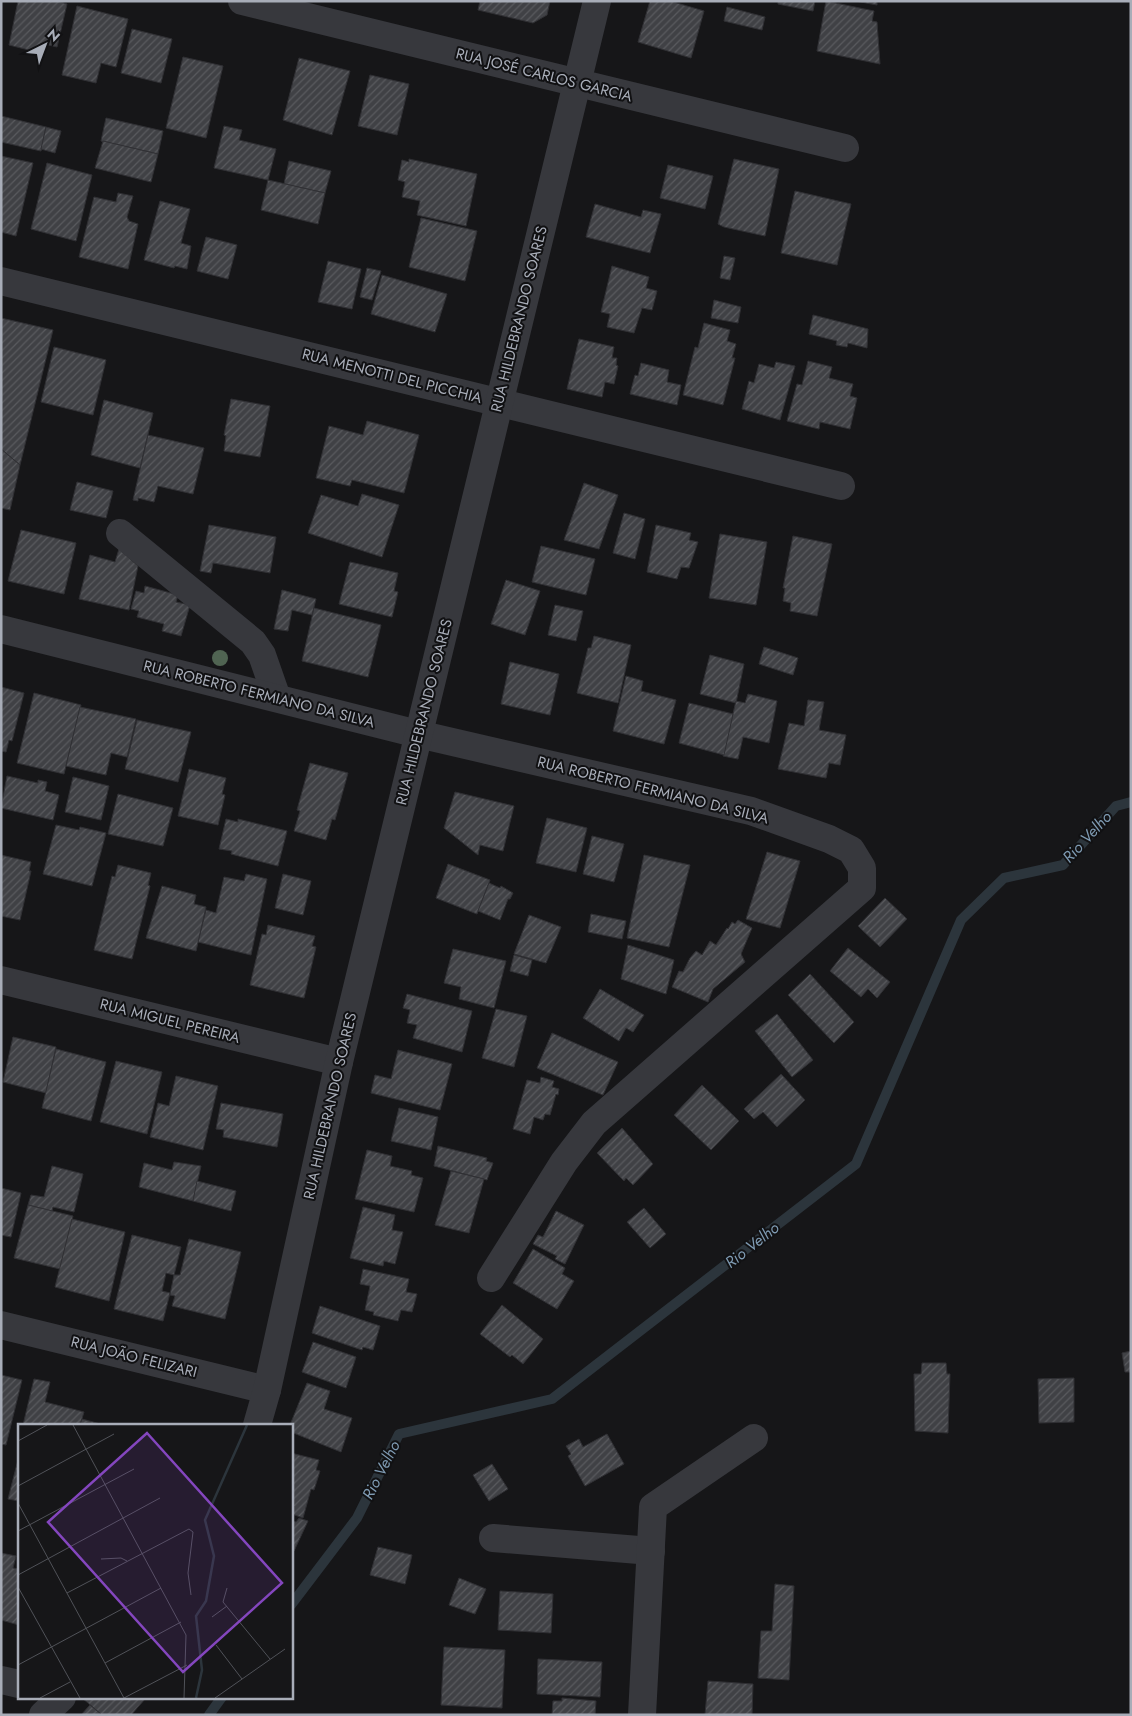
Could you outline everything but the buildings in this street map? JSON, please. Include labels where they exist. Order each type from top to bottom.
[{"type":"street","name":"RUA JOSÉ CARLOS GARCIA","points":[[242,1],[846,148]]},
{"type":"street","name":"RUA HILDEBRANDO SOARES","points":[[257,1424],[267,1390],[339,1062],[597,1]]},
{"type":"street","name":"RUA MENOTTI DEL PICCHIA","points":[[1,281],[841,486]]},
{"type":"street","points":[[120,533],[253,642],[262,656],[276,698]]},
{"type":"street","name":"RUA ROBERTO FERMIANO DA SILVA","points":[[1,629],[418,734],[751,811],[850,850],[862,868],[862,888],[594,1123],[564,1162],[491,1278]]},
{"type":"street","name":"RUA MIGUEL PEREIRA","points":[[1,980],[339,1062]]},
{"type":"street","name":"RUA JOÃO FELIZARI","points":[[1,1325],[267,1390]]},
{"type":"street","points":[[642,1715],[653,1507],[754,1438]]},
{"type":"street","points":[[493,1538],[651,1551]]},
{"type":"street","points":[[1,1680],[18,1684]]},
{"type":"street","points":[[43,1715],[61,1698]]},
{"type":"waterway","name":"Rio Velho","points":[[292,1604],[357,1518],[399,1434],[552,1399],[856,1164],[961,920],[1004,878],[1063,865],[1116,806],[1131,802]]},
{"type":"waterway","name":"Rio Velho","points":[[209,1715],[221,1698]]}]
